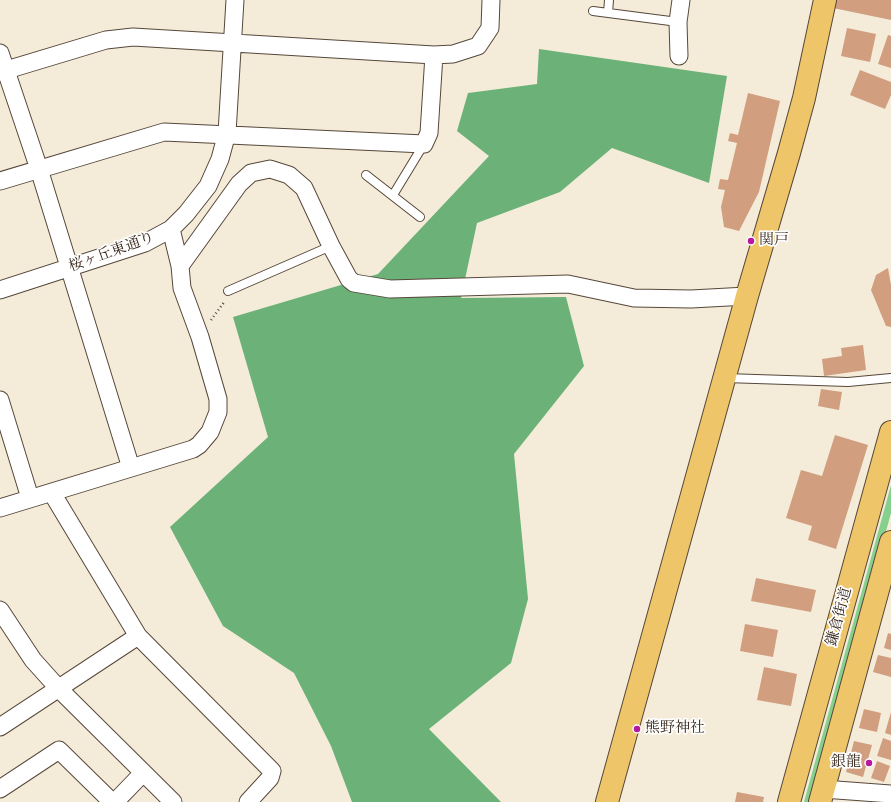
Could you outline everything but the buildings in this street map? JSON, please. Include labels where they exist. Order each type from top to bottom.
[{"type":"main road","points":[[607,802],[724,378],[804,98],[825,0]]},
{"type":"main road","name":"鎌倉街道","points":[[789,802],[891,432]]},
{"type":"main road","name":"鎌倉街道","points":[[821,795],[891,542]]},
{"type":"street","name":"桜ヶ丘東通り","points":[[0,290],[145,243],[171,230],[186,214],[208,186],[220,159],[227,133],[234,44],[235,0]]},
{"type":"street","points":[[3,71],[106,40],[133,37],[434,55],[453,54],[478,46],[490,28],[491,0]]},
{"type":"street","points":[[679,56],[678,22],[681,0]]},
{"type":"street","points":[[0,53],[3,71],[39,168],[131,468]]},
{"type":"street","points":[[0,181],[39,168],[164,132],[227,133],[424,144],[428,134],[434,55]]},
{"type":"street","points":[[180,266],[239,184],[251,173],[264,170],[283,172],[297,181],[304,188],[330,246],[349,278],[354,283],[390,289],[568,284],[634,298],[691,299],[747,296]]},
{"type":"street","points":[[0,508],[193,449],[205,439],[214,426],[218,412],[218,399],[200,337],[182,288],[180,266],[171,230]]},
{"type":"street","points":[[0,400],[30,498]]},
{"type":"street","points":[[52,493],[138,636],[272,771],[270,778],[248,802]]},
{"type":"street","points":[[0,610],[33,660],[59,689],[173,802]]},
{"type":"street","points":[[0,727],[138,636]]},
{"type":"street","points":[[0,790],[59,750],[112,802]]},
{"type":"street","points":[[116,802],[143,773]]},
{"type":"street","points":[[821,795],[891,794]]},
{"type":"lane","points":[[608,13],[609,0]]},
{"type":"lane","points":[[593,11],[678,22]]},
{"type":"lane","points":[[393,195],[424,144]]},
{"type":"lane","points":[[366,175],[420,217]]},
{"type":"lane","points":[[228,291],[330,246]]},
{"type":"lane","points":[[724,378],[848,382],[891,378]]},
{"type":"path","points":[[200,337],[227,297],[228,291]]},
{"type":"green space","points":[[539,49],[727,76],[709,183],[612,148],[560,192],[477,223],[461,298],[566,297],[584,366],[514,454],[528,599],[511,663],[429,729],[501,802],[352,802],[331,746],[294,673],[223,626],[170,527],[268,437],[233,317],[378,274],[489,156],[457,131],[468,93],[537,84]]},
{"type":"green space","points":[[891,485],[891,513],[812,802],[804,802]]},
{"type":"place","name":"関戸","points":[[751,241]]},
{"type":"place","name":"熊野神社","points":[[637,729]]},
{"type":"place","name":"銀龍","points":[[869,763]]}]
